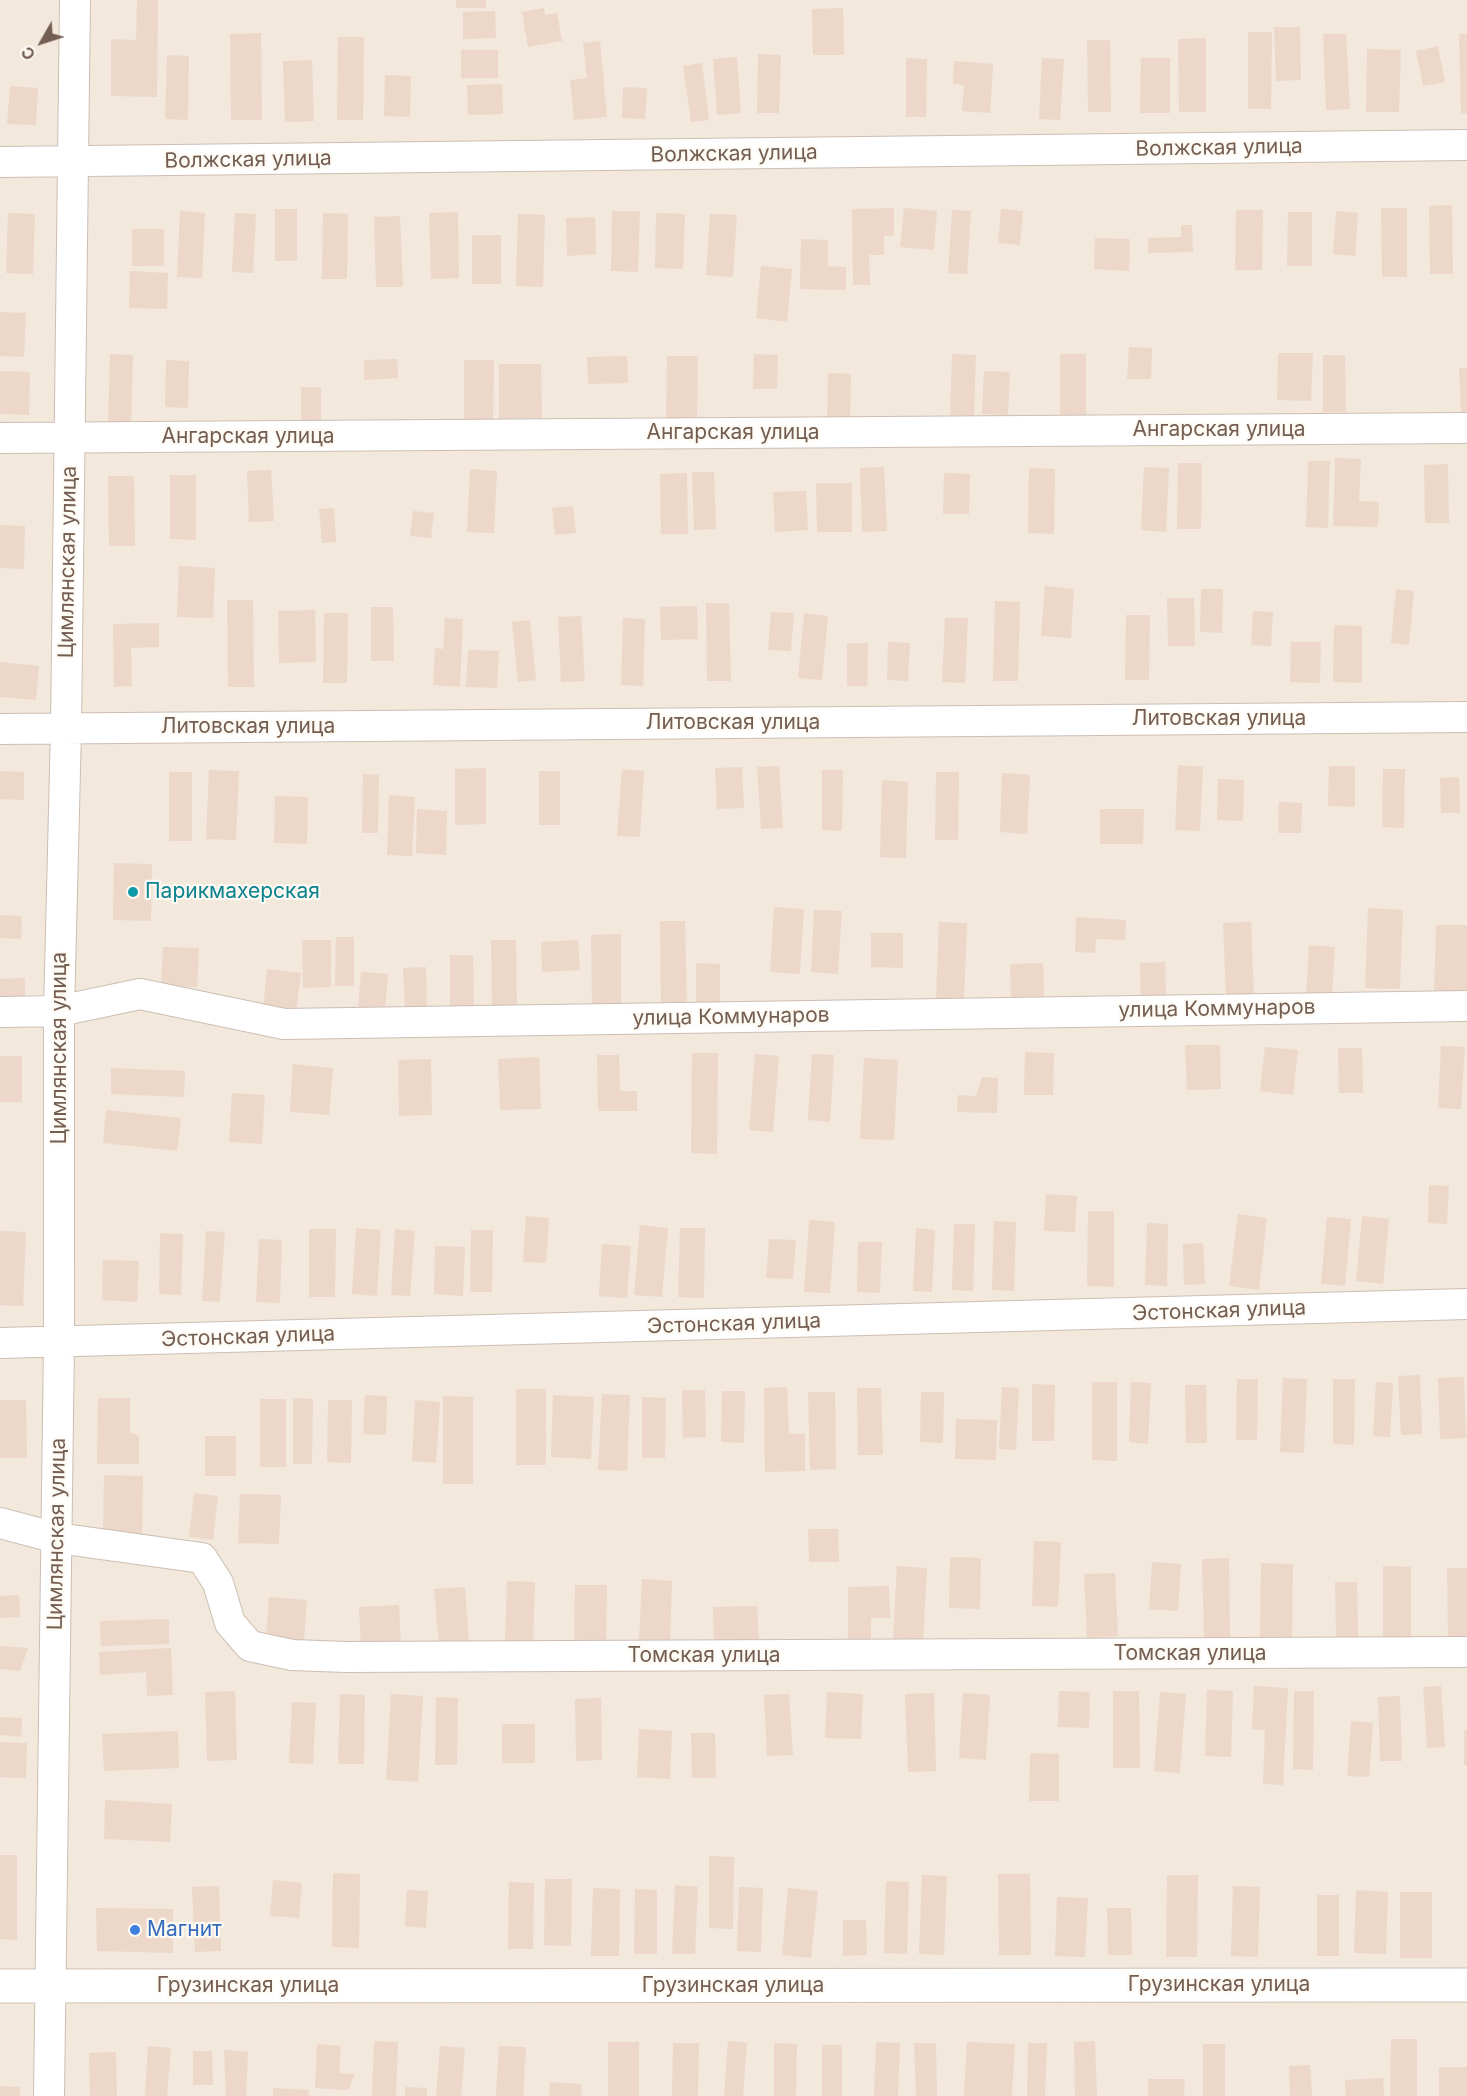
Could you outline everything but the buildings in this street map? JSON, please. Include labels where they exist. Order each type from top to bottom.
[{"type":"main road","name":"Грузинская улица","points":[[0,1986],[1467,1985]]},
{"type":"street","name":"Цимлянская улица","points":[[49,2096],[59,1342],[59,1011],[66,729],[75,0]]},
{"type":"street","name":"Волжская улица","points":[[0,162],[1467,145]]},
{"type":"street","name":"Ангарская улица","points":[[0,438],[1467,429]]},
{"type":"street","name":"Литовская улица","points":[[0,729],[1467,717]]},
{"type":"street","name":"улица Коммунаров","points":[[0,1012],[59,1011],[140,994],[284,1024],[1467,1006]]},
{"type":"street","name":"Эстонская улица","points":[[0,1342],[1467,1304]]},
{"type":"street","name":"Томская улица","points":[[0,1523],[57,1538],[202,1558],[218,1582],[230,1623],[250,1646],[292,1655],[346,1658],[1467,1652]]},
{"type":"shaded area","points":[[0,0],[1467,0],[1467,2096],[0,2096]]},
{"type":"place","name":"Парикмахерская","points":[[133,892]]},
{"type":"place","name":"Магнит","points":[[135,1930]]}]
